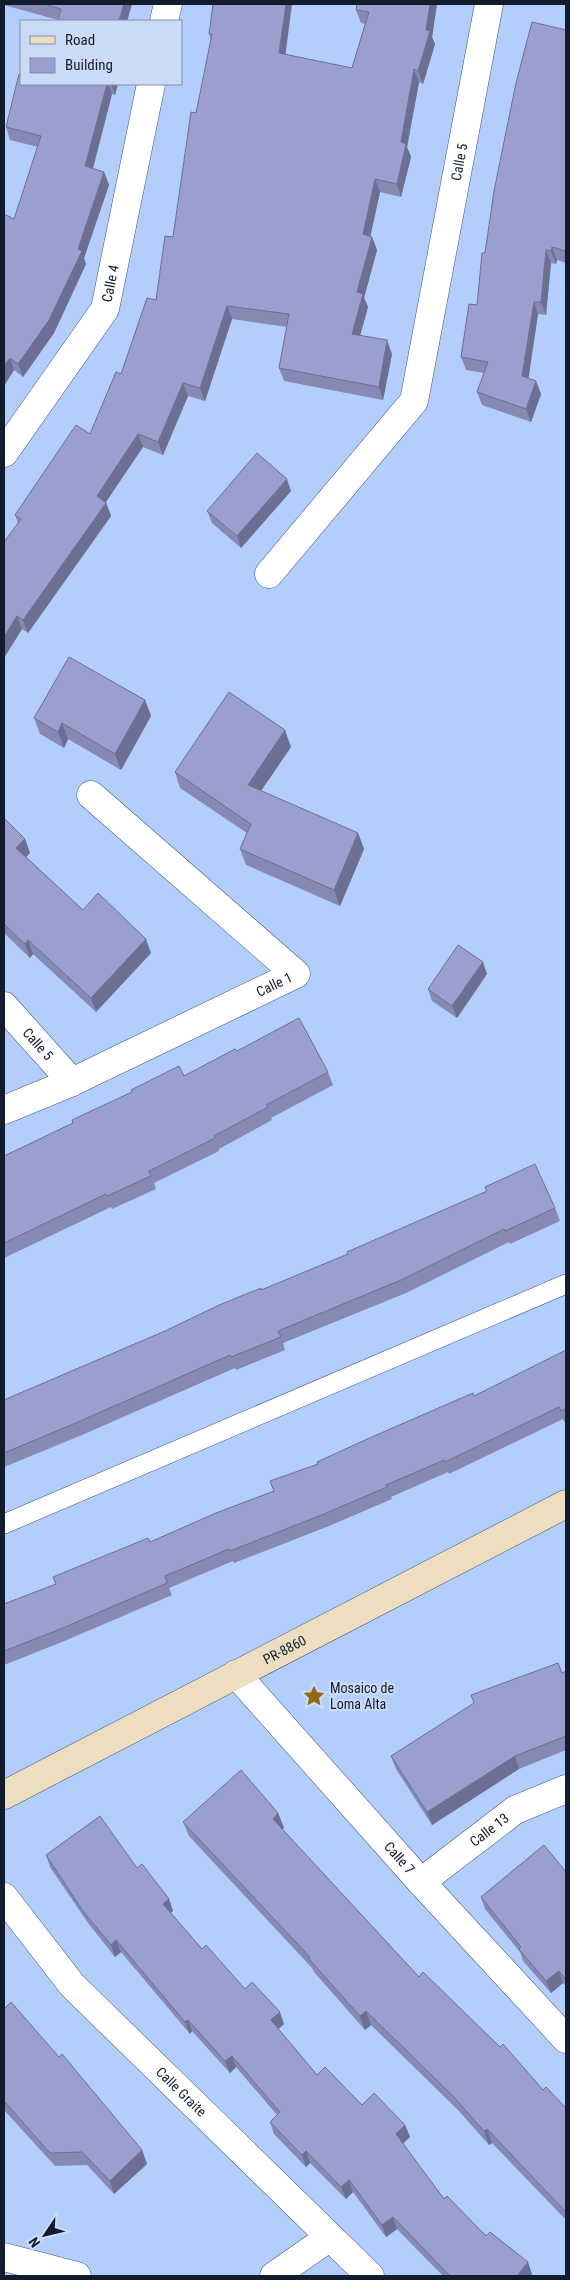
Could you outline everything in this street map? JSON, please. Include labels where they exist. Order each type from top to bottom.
[{"type":"street","points":[[164,20],[168,4]]},
{"type":"street","name":"Calle 5","points":[[269,574],[414,401],[490,4]]},
{"type":"street","name":"Calle 4","points":[[4,453],[105,309],[151,85]]},
{"type":"street","name":"Calle 1","points":[[4,1110],[72,1082],[296,974],[91,796]]},
{"type":"street","name":"Calle 5","points":[[4,1006],[72,1082]]},
{"type":"street","name":"PR-8860","points":[[4,1795],[566,1504]]},
{"type":"street","name":"Calle 7","points":[[236,1674],[421,1882],[566,2039]]},
{"type":"street","name":"Calle 13","points":[[421,1882],[515,1810],[566,1789]]},
{"type":"street","name":"Calle Graite","points":[[4,1897],[72,1985],[370,2276]]},
{"type":"street","points":[[274,2276],[330,2237]]},
{"type":"street","points":[[6,2260],[77,2276]]},
{"type":"lane","points":[[4,1524],[566,1284]]},
{"type":"building","points":[[44,4],[124,4],[119,20],[58,20],[61,9]]},
{"type":"building","points":[[213,4],[286,4],[279,53],[352,68],[369,12],[356,10],[357,4],[430,4],[426,30],[430,31],[418,71],[414,69],[401,142],[406,144],[397,184],[375,179],[363,234],[372,237],[357,292],[363,294],[352,334],[387,340],[379,387],[279,368],[289,314],[227,306],[200,388],[183,383],[158,442],[138,434],[97,496],[106,503],[23,620],[17,616],[4,637],[4,542],[21,519],[15,515],[76,425],[90,434],[116,372],[121,374],[147,298],[156,300],[165,236],[173,237],[191,112],[196,113],[212,34],[209,34]]},
{"type":"building","points":[[532,22],[566,30],[566,251],[552,247],[551,251],[546,250],[541,302],[534,302],[522,376],[536,381],[526,409],[477,392],[488,362],[461,357],[469,304],[477,305],[482,253],[485,253],[494,191],[516,83]]},
{"type":"building","points":[[19,74],[20,85],[107,85],[85,166],[104,172],[78,249],[82,251],[49,320],[18,364],[10,358],[4,366],[4,214],[14,219],[41,136],[6,127]]},
{"type":"building","points":[[257,453],[287,479],[237,536],[207,511]]},
{"type":"building","points":[[69,657],[145,700],[115,754],[62,723],[58,732],[34,718]]},
{"type":"building","points":[[229,692],[285,730],[248,785],[358,833],[334,890],[240,849],[251,824],[175,772]]},
{"type":"building","points":[[4,818],[25,839],[16,848],[83,910],[98,893],[146,939],[91,998],[28,940],[25,944],[4,924]]},
{"type":"building","points":[[458,945],[483,962],[452,1006],[428,989]]},
{"type":"building","points":[[299,1018],[328,1072],[266,1105],[268,1107],[214,1136],[215,1138],[149,1171],[151,1176],[107,1196],[106,1194],[4,1243],[4,1156],[73,1123],[72,1120],[132,1092],[131,1090],[179,1066],[184,1076],[235,1049],[237,1051]]},
{"type":"building","points":[[535,1164],[555,1208],[505,1231],[504,1229],[401,1280],[278,1331],[281,1337],[231,1357],[230,1355],[4,1453],[4,1400],[165,1331],[219,1305],[348,1254],[347,1252],[487,1191],[485,1187]]},
{"type":"building","points":[[566,1350],[566,1408],[561,1411],[559,1407],[445,1462],[444,1460],[386,1485],[387,1487],[324,1514],[230,1551],[229,1549],[165,1576],[167,1583],[4,1651],[4,1604],[56,1584],[53,1577],[148,1538],[150,1542],[216,1513],[274,1491],[270,1481],[318,1464],[317,1462],[365,1440],[473,1393],[474,1396]]},
{"type":"building","points":[[558,1663],[562,1673],[566,1671],[566,1736],[515,1756],[427,1812],[391,1756],[474,1703],[471,1695]]},
{"type":"building","points":[[241,1770],[278,1813],[273,1819],[419,1977],[423,1972],[500,2047],[503,2044],[543,2090],[546,2087],[566,2108],[565,2211],[487,2129],[484,2131],[453,2096],[366,2011],[360,2016],[308,1958],[310,1957],[183,1822]]},
{"type":"building","points":[[100,1816],[137,1868],[142,1864],[169,1899],[163,1904],[202,1949],[206,1945],[245,1989],[252,1982],[280,2012],[271,2020],[317,2075],[325,2067],[362,2105],[374,2093],[405,2125],[396,2134],[444,2199],[447,2196],[486,2236],[490,2232],[528,2262],[517,2276],[450,2276],[393,2217],[382,2225],[349,2180],[341,2187],[306,2151],[302,2155],[270,2122],[280,2112],[232,2056],[225,2061],[188,2020],[185,2022],[116,1940],[111,1945],[83,1911],[46,1855]]},
{"type":"building","points":[[544,1845],[566,1872],[566,1980],[559,1971],[546,1981],[519,1949],[521,1947],[481,1897]]},
{"type":"building","points":[[11,2002],[59,2057],[62,2054],[142,2150],[110,2181],[82,2152],[50,2153],[4,2101],[4,2009]]},
{"type":"place","name":"Mosaico de Loma Alta","points":[[314,1696]]}]
